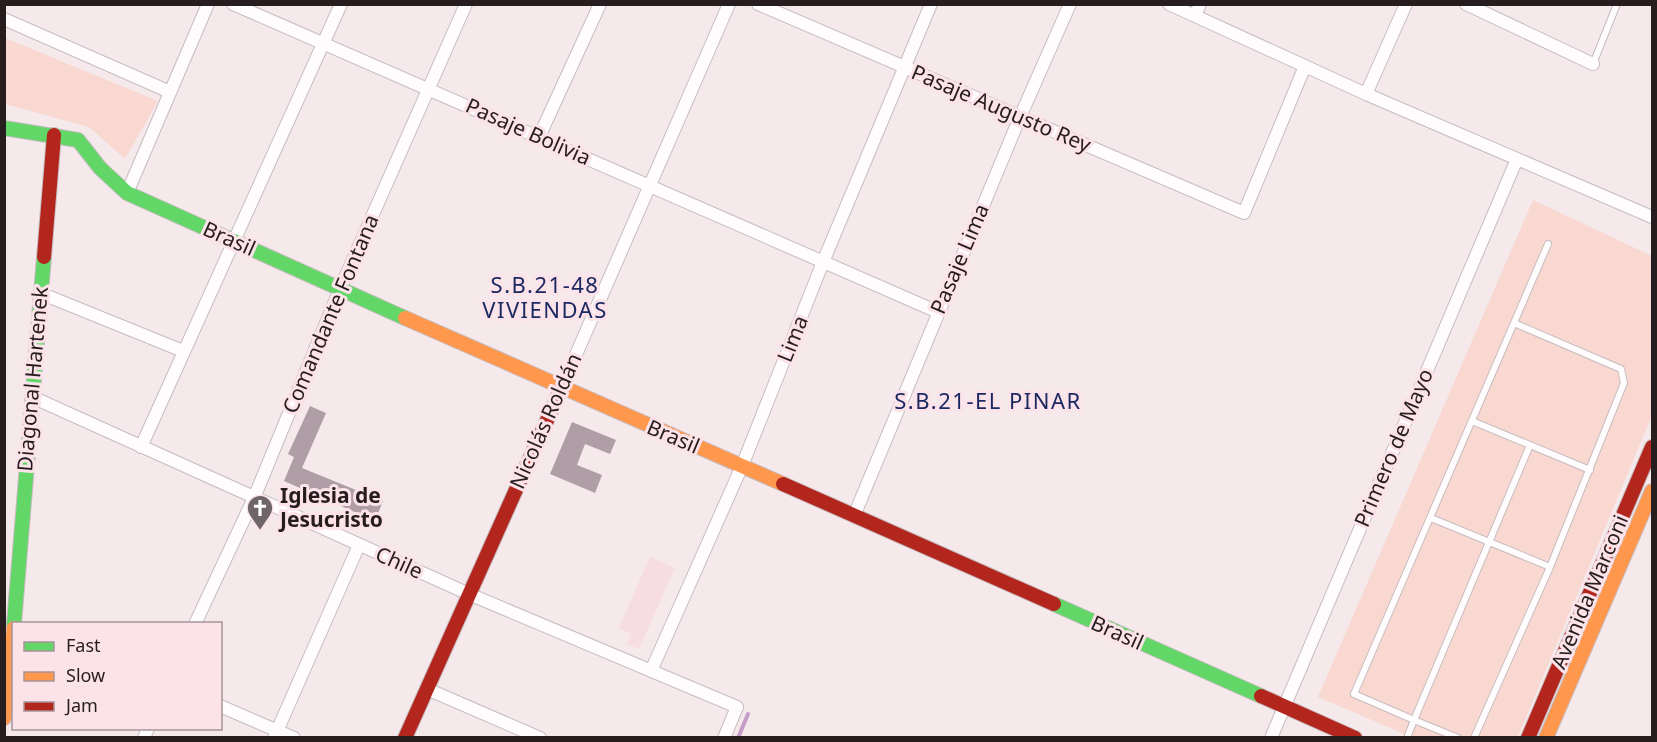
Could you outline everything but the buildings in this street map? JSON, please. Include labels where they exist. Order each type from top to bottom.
[{"type":"street","points":[[127,193],[208,4]]},
{"type":"street","name":"Pasaje Bolivia","points":[[233,4],[938,312]]},
{"type":"street","points":[[141,447],[341,4]]},
{"type":"street","name":"Comandante Fontana","points":[[196,622],[254,498],[340,289],[466,4]]},
{"type":"street","points":[[539,137],[600,4]]},
{"type":"street","name":"Nicolás Roldán","points":[[405,738],[729,4]]},
{"type":"street","name":"Pasaje Augusto Rey","points":[[758,4],[1244,213],[1305,66]]},
{"type":"street","name":"Lima","points":[[651,671],[742,466],[823,262],[931,4]]},
{"type":"street","name":"Pasaje Lima","points":[[854,516],[1020,117],[1070,4]]},
{"type":"street","points":[[1169,4],[1198,10],[1305,66],[1366,94],[1653,217]]},
{"type":"street","points":[[1366,94],[1406,4]]},
{"type":"street","points":[[1466,4],[1593,64]]},
{"type":"street","points":[[4,19],[170,92]]},
{"type":"street","name":"Brasil","points":[[4,128],[78,140],[100,168],[127,193],[561,389],[742,466],[1354,738]]},
{"type":"street","name":"Diagonal Hartenek","points":[[14,622],[54,135]]},
{"type":"street","name":"Primero de Mayo","points":[[1271,738],[1517,159]]},
{"type":"street","points":[[40,293],[183,351]]},
{"type":"street","name":"Chile","points":[[32,397],[469,594],[737,707],[724,738]]},
{"type":"street","name":"Avenida Marconi","points":[[1528,738],[1653,447]]},
{"type":"street","name":"Avenida Marconi","points":[[1546,738],[1653,491]]},
{"type":"street","points":[[275,734],[359,545]]},
{"type":"street","points":[[4,718],[12,646]]},
{"type":"street","points":[[427,689],[540,738]]},
{"type":"street","points":[[222,707],[275,734],[294,738]]},
{"type":"lane","points":[[1593,64],[1617,4]]},
{"type":"lane","points":[[1458,738],[1354,694],[1548,244]]},
{"type":"lane","points":[[1474,738],[1550,567],[1624,383],[1622,369],[1514,323]]},
{"type":"lane","points":[[1472,421],[1590,470]]},
{"type":"lane","points":[[1407,738],[1530,445]]},
{"type":"lane","points":[[1431,518],[1550,567]]},
{"type":"shaded area","points":[[5,38],[158,101],[125,159],[89,127],[5,104]]},
{"type":"shaded area","points":[[1533,200],[1652,256],[1652,415],[1518,737],[1411,737],[1318,697]]},
{"type":"shaded area","points":[[650,557],[675,568],[639,649],[627,644],[631,634],[619,628]]},
{"type":"waterway","points":[[738,738],[748,714]]},
{"type":"traffic: fast","points":[[4,128],[78,140],[100,168],[127,193],[405,318]]},
{"type":"traffic: fast","points":[[14,622],[44,257]]},
{"type":"traffic: fast","points":[[1054,604],[1261,696]]},
{"type":"traffic: slow","points":[[405,318],[783,484]]},
{"type":"traffic: slow","points":[[1546,738],[1652,491]]},
{"type":"traffic: slow","points":[[4,718],[12,646]]},
{"type":"traffic: jam","points":[[44,257],[54,135]]},
{"type":"traffic: jam","points":[[405,738],[561,389]]},
{"type":"traffic: jam","points":[[1528,738],[1652,447]]},
{"type":"traffic: jam","points":[[783,484],[1054,604]]},
{"type":"traffic: jam","points":[[1261,696],[1355,738]]},
{"type":"place","name":"Iglesia de Jesucristo","points":[[260,531]]},
{"type":"district","name":"S.B.21-48 VIVIENDAS","points":[[545,298]]},
{"type":"district","name":"S.B.21-EL PINAR","points":[[988,401]]}]
